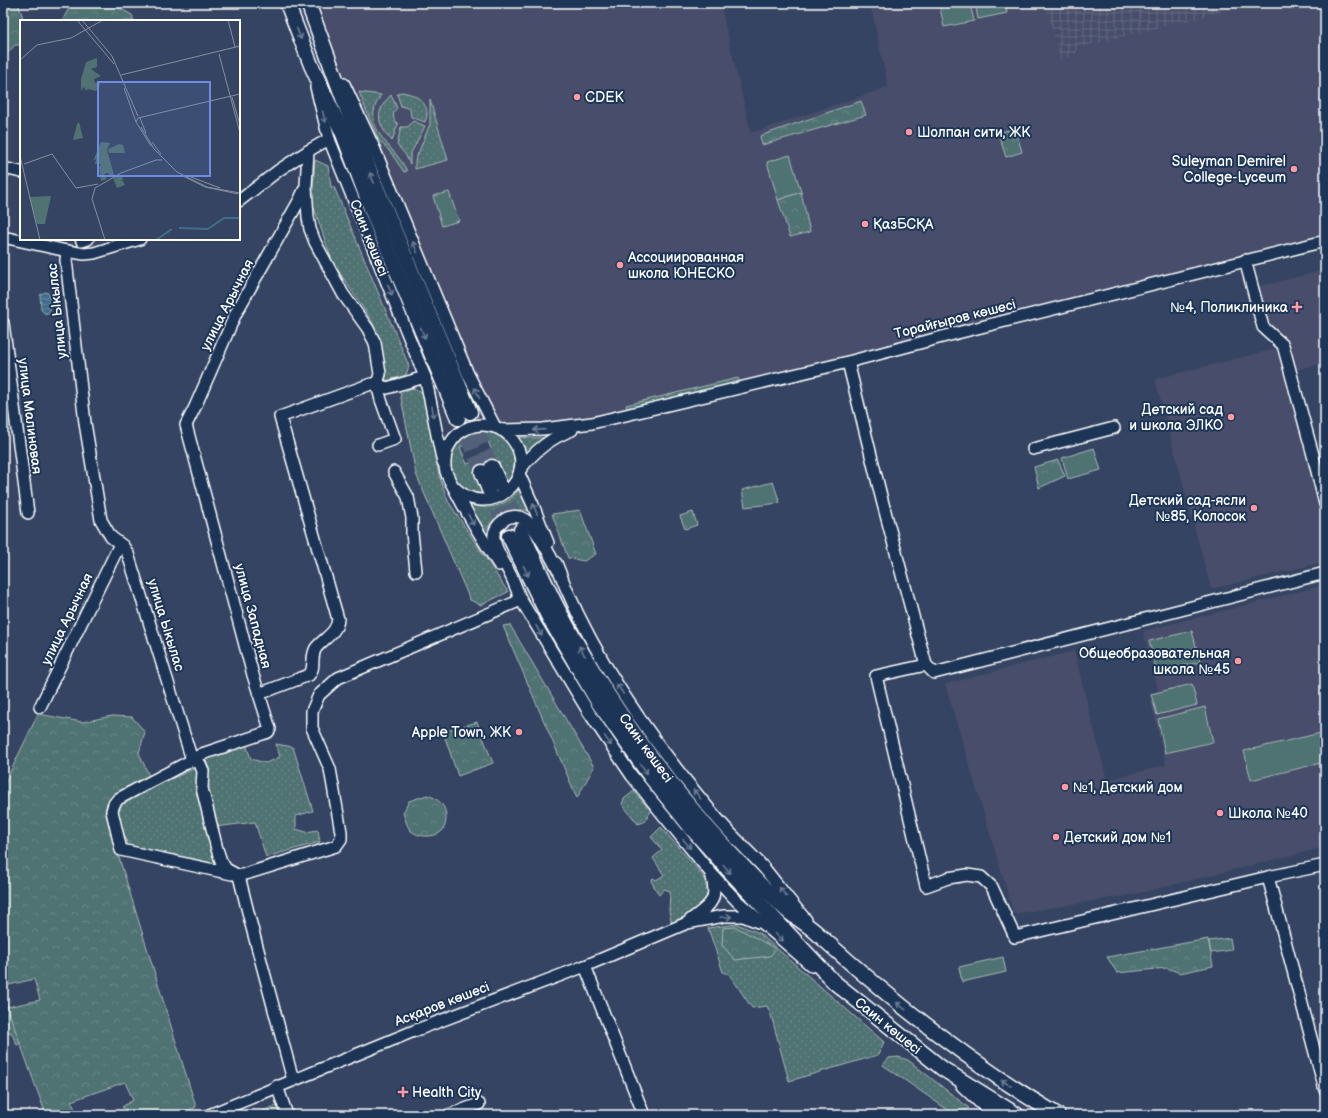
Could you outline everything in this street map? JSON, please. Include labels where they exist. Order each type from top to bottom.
[{"type":"main road","name":"Саин көшесі","points":[[287,3],[311,65]]},
{"type":"main road","points":[[308,3],[370,174],[464,415],[375,219],[342,134],[311,65]]},
{"type":"main road","points":[[487,470],[495,487]]},
{"type":"main road","name":"Саин көшесі","points":[[1017,1115],[943,1069],[834,982],[735,878],[692,829],[652,779],[598,702],[548,616],[515,533],[594,671],[627,723],[686,801],[746,870],[789,912],[931,1030],[979,1065],[1038,1104]]},
{"type":"main road","points":[[1038,1104],[1058,1115]]},
{"type":"street","points":[[323,43],[374,148],[468,374],[498,428],[511,438],[518,448],[520,461],[519,472],[534,505],[568,595],[582,624],[604,662],[645,726],[701,799],[737,841],[764,867],[816,933]]},
{"type":"street","name":"Саин көшесі","points":[[311,65],[329,139],[425,377],[447,474]]},
{"type":"street","points":[[240,200],[279,170],[329,139]]},
{"type":"street","name":"улица Арычная","points":[[186,428],[187,421],[195,407],[236,313],[306,186],[308,151]]},
{"type":"street","points":[[3,168],[20,172]]},
{"type":"street","points":[[306,186],[308,217],[310,229],[315,242],[343,294],[368,329],[375,343],[380,374],[377,384],[395,439],[378,445]]},
{"type":"street","points":[[3,237],[84,254],[94,253],[137,240]]},
{"type":"street","name":"Торайғыров көшесі","points":[[592,423],[848,362],[961,332],[1325,241]]},
{"type":"street","name":"улица Ыкылас","points":[[67,251],[66,260],[85,423],[101,520],[111,537],[120,544],[128,554],[192,760],[200,764],[203,771],[202,788],[221,861],[226,869],[239,876]]},
{"type":"street","points":[[1245,260],[1263,327],[1282,345],[1313,455],[1325,504]]},
{"type":"street","name":"улица Малиновая","points":[[3,323],[28,513]]},
{"type":"street","points":[[848,362],[882,500],[926,665],[934,673],[1325,573]]},
{"type":"street","points":[[259,694],[309,675],[312,669],[312,658],[314,653],[335,630],[338,618],[280,417],[371,384],[377,384],[387,388],[425,377]]},
{"type":"street","points":[[592,423],[543,429],[498,428],[487,425],[469,427],[455,437],[448,448],[445,461],[447,474],[473,524],[588,711],[632,776],[710,872],[737,901],[766,925],[806,962],[834,982]]},
{"type":"street","points":[[453,486],[463,495],[470,498],[483,500],[493,499],[502,495],[509,490],[515,482],[519,472],[526,462],[547,442],[558,436],[592,423]]},
{"type":"street","name":"улица Западная","points":[[186,428],[270,729],[268,732],[202,754],[192,760]]},
{"type":"street","points":[[1033,449],[1114,428]]},
{"type":"street","points":[[394,472],[408,497],[412,518],[416,571]]},
{"type":"street","points":[[521,600],[496,546],[494,538],[494,532],[504,519],[516,516],[530,523],[558,570]]},
{"type":"street","name":"улица Арычная","points":[[40,707],[120,544]]},
{"type":"street","points":[[192,760],[118,799],[114,804],[112,811],[121,850],[239,876],[336,846],[341,839],[342,832],[330,769],[312,728],[312,711],[319,695],[338,678],[521,600]]},
{"type":"street","points":[[926,665],[876,676],[926,886],[948,878],[967,875],[981,877],[992,887],[1015,937],[1268,877],[1325,865]]},
{"type":"street","points":[[687,923],[708,906],[715,894],[710,872]]},
{"type":"street","points":[[239,876],[293,1080]]},
{"type":"street","points":[[1268,877],[1325,1090]]},
{"type":"street","points":[[687,923],[724,916],[743,916],[766,925]]},
{"type":"street","name":"Асқаров көшесі","points":[[209,1115],[414,1031],[585,966],[687,923]]},
{"type":"street","points":[[585,966],[644,1115]]},
{"type":"street","name":"Саин көшесі","points":[[943,1069],[993,1115]]},
{"type":"street","points":[[277,1086],[287,1115]]},
{"type":"street","points":[[449,1115],[479,1104]]},
{"type":"street","points":[[1038,1104],[1065,1115]]},
{"type":"shaded area","name":"ҚазБСҚА","points":[[308,3],[720,3],[751,133],[888,87],[870,3],[1325,3],[1325,241],[592,423],[495,427]]},
{"type":"shaded area","points":[[1045,3],[1251,3],[1206,16],[1080,47],[1074,56],[1060,59]]},
{"type":"shaded area","points":[[1325,270],[1325,362],[1296,370],[1288,342],[1266,326],[1257,287]]},
{"type":"shaded area","points":[[45,292],[49,295],[51,306],[48,314],[41,309],[40,295]]},
{"type":"shaded area","points":[[1279,348],[1325,529],[1325,562],[1211,589],[1155,379]]},
{"type":"shaded area","points":[[1325,585],[1325,847],[1136,894],[1014,914],[945,684],[1074,651],[1107,780],[1166,765],[1149,693],[1158,691],[1143,631]]},
{"type":"green space","points":[[3,3],[18,3],[24,20],[20,20],[20,45],[15,45],[3,58]]},
{"type":"green space","points":[[72,3],[110,3],[132,15],[134,20],[63,20]]},
{"type":"green space","points":[[939,3],[970,3],[974,21],[944,27]]},
{"type":"green space","points":[[975,3],[1005,3],[1007,13],[978,19]]},
{"type":"green space","points":[[359,92],[381,95],[375,107],[374,118],[376,127],[407,171],[404,172],[391,153],[378,139]]},
{"type":"green space","points":[[401,92],[417,97],[422,101],[427,110],[425,122],[411,117],[410,109],[401,106],[397,94]]},
{"type":"green space","points":[[391,95],[397,108],[393,116],[398,124],[392,141],[383,129],[380,118],[382,107]]},
{"type":"green space","points":[[430,100],[448,160],[415,169],[415,161],[430,124]]},
{"type":"green space","points":[[861,101],[866,115],[762,145],[760,136]]},
{"type":"green space","points":[[413,121],[425,126],[410,155],[410,164],[405,154],[397,145],[401,127],[408,127]]},
{"type":"green space","points":[[1015,128],[1022,152],[1006,157],[998,133]]},
{"type":"green space","points":[[790,155],[801,192],[778,200],[767,162]]},
{"type":"green space","points":[[315,160],[328,166],[331,187],[334,187],[409,366],[406,375],[386,381],[373,323],[332,261],[312,202]]},
{"type":"green space","points":[[449,192],[459,221],[442,226],[433,196]]},
{"type":"green space","points":[[801,192],[810,232],[790,237],[778,200]]},
{"type":"green space","points":[[738,378],[740,384],[627,409],[626,405]]},
{"type":"green space","points":[[413,388],[422,392],[439,475],[448,501],[508,592],[481,605],[470,600],[416,474],[400,393]]},
{"type":"green space","points":[[482,431],[493,433],[508,443],[514,457],[513,471],[507,483],[493,493],[484,495],[471,493],[460,486],[454,477],[451,465],[452,454],[458,443],[468,435]],"holes":[[[486,437],[493,453],[467,464],[460,447]],[[499,468],[505,483],[482,493],[476,478]]]},
{"type":"green space","points":[[517,437],[547,437],[527,454],[524,445]]},
{"type":"green space","points":[[1094,448],[1101,470],[1068,479],[1062,458]]},
{"type":"green space","points":[[1058,460],[1065,476],[1039,488],[1034,467]]},
{"type":"green space","points":[[773,482],[780,503],[745,507],[742,490]]},
{"type":"green space","points":[[521,483],[530,511],[514,510],[503,513],[494,520],[484,533],[468,504],[483,507],[499,505],[513,497],[518,491]]},
{"type":"green space","points":[[580,510],[596,554],[584,561],[568,558],[552,514]]},
{"type":"green space","points":[[693,512],[697,525],[685,529],[680,516]]},
{"type":"green space","points":[[510,625],[594,767],[577,798],[503,626]]},
{"type":"green space","points":[[1192,631],[1200,662],[1157,672],[1149,641]]},
{"type":"green space","points":[[1192,684],[1197,705],[1157,715],[1151,694]]},
{"type":"green space","points":[[1205,707],[1213,742],[1165,753],[1158,719]]},
{"type":"green space","points":[[38,714],[82,722],[112,716],[132,717],[145,732],[139,753],[149,776],[107,802],[105,812],[196,1107],[179,1115],[133,1115],[122,1107],[133,1100],[125,1082],[71,1101],[78,1115],[46,1115],[7,1007],[40,1000],[34,979],[5,986],[3,978],[3,787]]},
{"type":"green space","points":[[477,722],[493,763],[458,776],[443,732]]},
{"type":"green space","points":[[1325,732],[1325,762],[1251,780],[1244,751]]},
{"type":"green space","points":[[246,744],[251,759],[266,763],[280,757],[276,744],[293,747],[313,811],[296,816],[296,829],[306,832],[318,830],[320,842],[266,857],[255,822],[215,827],[218,864],[128,845],[117,815],[125,799],[196,768],[202,757]]},
{"type":"green space","points":[[634,791],[651,811],[644,822],[638,824],[622,804],[624,799]]},
{"type":"green space","points":[[427,795],[435,798],[441,803],[445,810],[446,819],[442,831],[431,836],[422,836],[413,833],[410,830],[403,813],[409,801]]},
{"type":"green space","points":[[661,827],[703,876],[708,893],[701,905],[693,914],[685,920],[672,925],[669,911],[670,891],[664,889],[659,895],[651,881],[653,878],[656,880],[664,875],[653,858],[662,850],[651,837]]},
{"type":"green space","points":[[737,924],[759,933],[884,1042],[878,1055],[789,1081],[771,1015],[767,1006],[752,1008],[729,974],[723,972],[708,928]]},
{"type":"green space","points":[[736,927],[776,949],[770,956],[735,960],[722,945],[723,928]]},
{"type":"green space","points":[[1230,938],[1232,950],[1211,953],[1209,941]]},
{"type":"green space","points":[[1208,939],[1213,966],[1180,973],[1167,968],[1117,973],[1107,957]]},
{"type":"green space","points":[[1003,957],[1006,972],[962,982],[959,967]]},
{"type":"green space","points":[[3,993],[21,1043],[17,1045],[11,1032],[3,1034]]},
{"type":"green space","points":[[898,1057],[908,1060],[969,1108],[955,1115],[883,1065],[889,1058]]},
{"type":"green space","points":[[280,1104],[284,1115],[253,1115]]},
{"type":"tunnel","points":[[470,412],[492,467]]},
{"type":"tunnel","points":[[458,418],[482,472]]},
{"type":"tunnel","points":[[500,485],[521,530]]},
{"type":"tunnel","points":[[489,490],[509,536]]},
{"type":"place","name":"CDEK","points":[[577,97]]},
{"type":"place","name":"Шолпан сити, ЖК","points":[[909,132]]},
{"type":"place","name":"Suleyman Demirel College-Lyceum","points":[[1294,169]]},
{"type":"place","name":"ҚазБСҚА","points":[[865,224]]},
{"type":"place","name":"Ассоциированная школа ЮНЕСКО","points":[[620,265]]},
{"type":"place","name":"№4, Поликлиника","points":[[1297,307]]},
{"type":"place","name":"Детский сад и школа ЭЛКО","points":[[1231,417]]},
{"type":"place","name":"Детский сад-ясли №85, Колосок","points":[[1254,508]]},
{"type":"place","name":"Общеобразовательная школа №45","points":[[1238,661]]},
{"type":"place","name":"Apple Town, ЖК","points":[[519,732]]},
{"type":"place","name":"№1, Детский дом","points":[[1065,787]]},
{"type":"place","name":"Школа №40","points":[[1220,813]]},
{"type":"place","name":"Детский дом №1","points":[[1056,837]]},
{"type":"place","name":"Health City","points":[[403,1092]]}]
